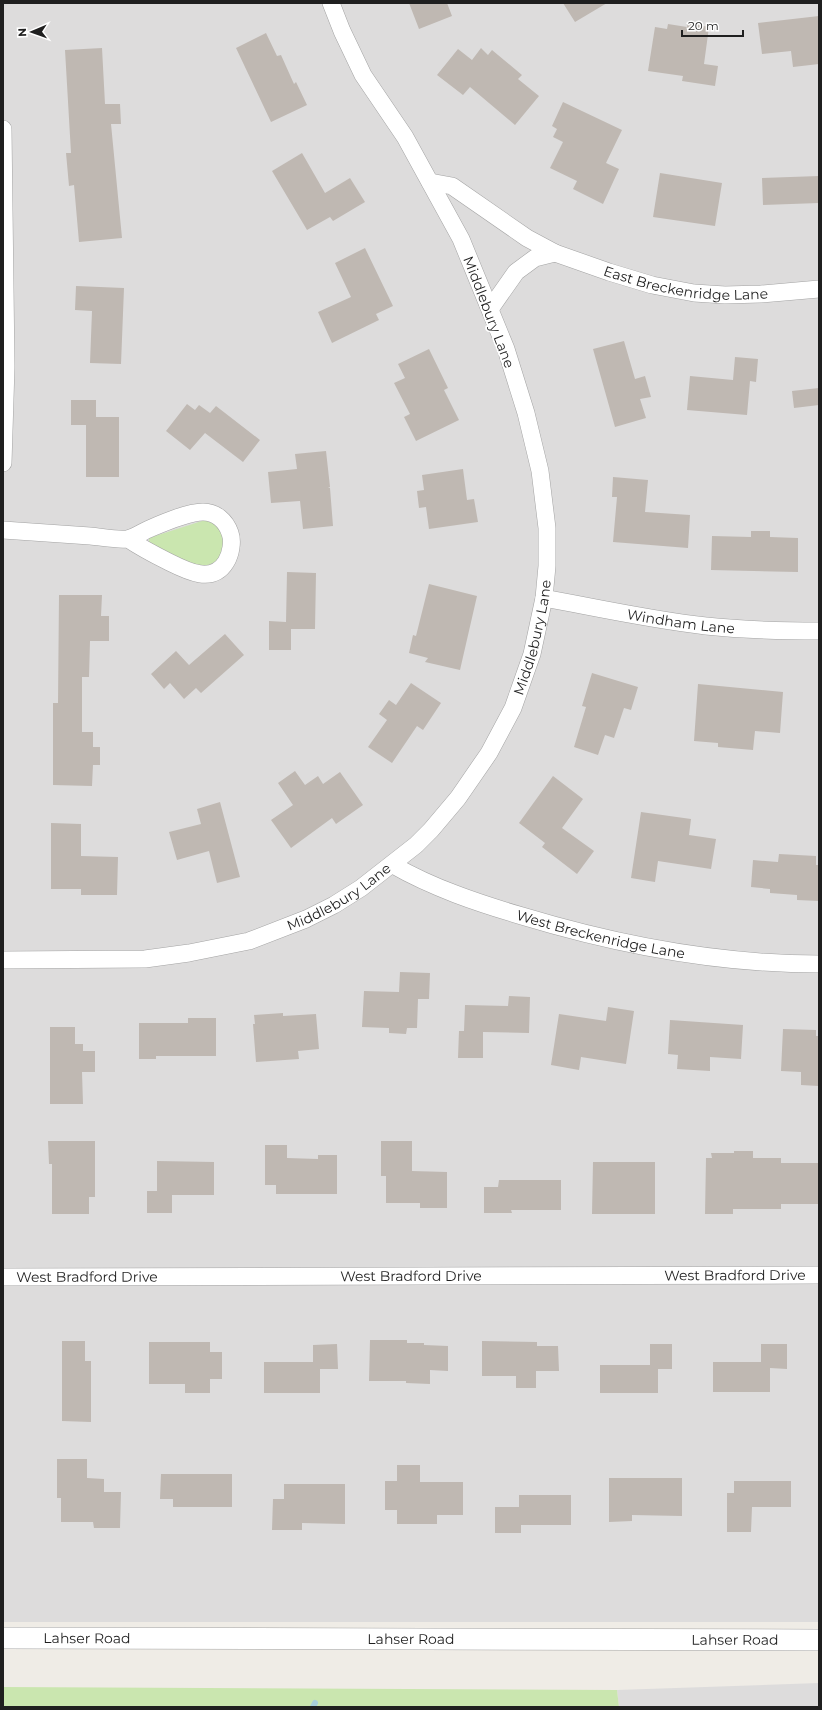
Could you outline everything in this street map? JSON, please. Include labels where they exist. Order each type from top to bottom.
[{"type":"street","name":"Middlebury Lane","points":[[3,960],[145,959],[189,953],[250,941],[306,919],[334,905],[393,865],[431,830],[458,798],[489,753],[513,708],[532,654],[544,598],[547,566],[547,528],[540,471],[526,413],[506,349],[461,239],[405,137],[363,75],[342,31],[331,3]]},
{"type":"street","points":[[3,129],[6,367],[3,463]]},
{"type":"street","name":"East Breckenridge Lane","points":[[430,182],[452,186],[527,238],[555,253],[652,285],[694,293],[761,294],[819,289]]},
{"type":"street","points":[[490,308],[516,272],[535,258],[555,253]]},
{"type":"street","points":[[3,530],[128,539],[170,521],[190,514],[202,512],[212,513],[220,518],[227,525],[231,534],[231,543],[227,560],[223,567],[214,573],[204,574],[184,570],[143,550],[128,539]]},
{"type":"street","name":"Windham Lane","points":[[544,598],[644,617],[707,626],[819,631]]},
{"type":"street","name":"West Breckenridge Lane","points":[[393,865],[411,875],[443,889],[494,908],[626,943],[731,959],[792,964],[819,964]]},
{"type":"street","name":"West Bradford Drive","points":[[3,1277],[819,1275]]},
{"type":"street","name":"Lahser Road","points":[[3,1638],[819,1640]]},
{"type":"shaded area","points":[[3,3],[819,3],[819,1622],[3,1622]]},
{"type":"shaded area","points":[[819,1683],[819,1707],[619,1707],[617,1690]]},
{"type":"green space","points":[[205,520],[216,526],[222,534],[223,545],[221,557],[215,562],[201,565],[186,562],[149,543],[149,538]]},
{"type":"green space","points":[[3,1687],[617,1690],[619,1707],[3,1707]]},
{"type":"building","points":[[409,3],[447,3],[452,16],[419,29]]},
{"type":"building","points":[[563,3],[607,3],[575,22]]},
{"type":"building","points":[[819,16],[819,64],[793,67],[791,51],[762,54],[758,23]]},
{"type":"building","points":[[688,23],[709,27],[704,64],[718,66],[715,86],[682,81],[683,76],[648,71],[655,27],[667,29],[668,24],[687,27]]},
{"type":"building","points":[[266,33],[277,56],[281,55],[294,84],[296,82],[307,105],[271,122],[236,48]]},
{"type":"building","points":[[102,48],[105,104],[120,104],[121,124],[111,124],[122,238],[79,242],[74,185],[69,186],[66,153],[71,153],[65,50]]},
{"type":"building","points":[[481,48],[488,55],[492,50],[522,75],[518,79],[539,96],[515,125],[470,87],[463,95],[437,75],[458,49],[472,60]]},
{"type":"building","points":[[563,102],[622,130],[606,163],[619,169],[603,204],[573,189],[577,181],[550,168],[563,142],[553,137],[557,129],[552,126]]},
{"type":"building","points":[[302,153],[325,193],[350,178],[365,202],[333,221],[330,217],[307,230],[272,171]]},
{"type":"building","points":[[660,173],[722,183],[715,226],[653,217]]},
{"type":"building","points":[[819,176],[819,203],[763,205],[762,178]]},
{"type":"building","points":[[365,248],[393,306],[376,314],[379,320],[332,343],[318,312],[351,297],[335,263]]},
{"type":"building","points":[[76,286],[124,288],[121,364],[90,363],[92,311],[75,310]]},
{"type":"building","points":[[624,341],[635,379],[645,376],[651,397],[640,399],[646,418],[615,427],[593,349]]},
{"type":"building","points":[[429,349],[448,388],[444,390],[459,420],[416,441],[404,417],[410,414],[394,383],[405,378],[398,364]]},
{"type":"building","points":[[735,357],[758,359],[756,382],[750,381],[747,415],[687,410],[690,376],[733,380]]},
{"type":"building","points":[[819,388],[819,405],[794,408],[792,391]]},
{"type":"building","points":[[71,400],[96,400],[96,417],[119,417],[119,477],[86,477],[86,425],[71,425]]},
{"type":"building","points":[[187,404],[195,410],[199,405],[210,413],[216,406],[260,440],[243,462],[205,433],[190,450],[166,431]]},
{"type":"building","points":[[326,451],[330,487],[328,488],[330,488],[333,526],[303,529],[300,501],[271,503],[268,472],[297,469],[295,454]]},
{"type":"building","points":[[463,469],[467,500],[474,499],[478,522],[429,529],[426,507],[419,508],[417,491],[424,490],[422,475]]},
{"type":"building","points":[[613,477],[648,480],[645,512],[690,515],[688,548],[613,542],[617,497],[612,497]]},
{"type":"building","points":[[751,531],[770,531],[770,537],[798,538],[798,572],[711,570],[712,536],[751,537]]},
{"type":"building","points":[[287,572],[316,573],[315,629],[291,629],[291,650],[269,650],[269,621],[286,622]]},
{"type":"building","points":[[429,584],[477,596],[460,670],[425,662],[428,658],[409,653],[413,635],[416,636]]},
{"type":"building","points":[[59,595],[102,595],[101,616],[109,616],[109,641],[90,641],[89,677],[82,677],[82,732],[93,732],[93,747],[100,747],[100,765],[93,765],[92,786],[53,785],[53,703],[58,703]]},
{"type":"building","points":[[225,634],[244,655],[201,693],[196,688],[184,699],[170,683],[164,689],[151,674],[176,651],[189,665]]},
{"type":"building","points":[[592,673],[638,687],[631,710],[624,708],[614,738],[605,735],[598,755],[574,747],[586,707],[582,706]]},
{"type":"building","points":[[411,683],[441,703],[423,730],[417,726],[392,763],[368,747],[387,720],[379,714],[389,700],[396,705]]},
{"type":"building","points":[[698,684],[783,692],[780,733],[755,731],[753,750],[718,747],[718,743],[694,741]]},
{"type":"building","points":[[295,771],[305,785],[318,776],[323,784],[340,772],[363,805],[336,824],[332,818],[291,848],[271,820],[293,805],[278,783]]},
{"type":"building","points":[[553,776],[583,799],[562,828],[594,851],[577,874],[542,847],[545,843],[519,823]]},
{"type":"building","points":[[220,802],[240,877],[217,883],[209,851],[177,860],[169,832],[201,824],[197,809]]},
{"type":"building","points":[[641,812],[691,819],[689,835],[716,839],[711,869],[658,861],[655,882],[631,878]]},
{"type":"building","points":[[51,823],[81,824],[81,856],[118,857],[117,895],[81,895],[81,889],[51,889]]},
{"type":"building","points":[[779,854],[816,856],[816,865],[819,865],[819,901],[797,900],[797,895],[770,893],[770,889],[751,887],[753,860],[778,862]]},
{"type":"building","points":[[400,972],[430,973],[429,999],[418,999],[417,1028],[407,1028],[406,1034],[389,1033],[389,1028],[362,1027],[364,991],[399,992]]},
{"type":"building","points":[[509,996],[530,997],[529,1033],[483,1032],[483,1058],[458,1058],[459,1031],[464,1031],[465,1005],[508,1006]]},
{"type":"building","points":[[608,1007],[634,1011],[626,1064],[581,1057],[579,1070],[551,1065],[559,1014],[606,1021]]},
{"type":"building","points":[[283,1013],[283,1016],[316,1014],[319,1049],[298,1051],[299,1059],[256,1062],[253,1024],[255,1024],[254,1015]]},
{"type":"building","points":[[188,1018],[216,1018],[216,1056],[156,1056],[156,1059],[139,1059],[139,1023],[188,1023]]},
{"type":"building","points":[[670,1020],[743,1025],[741,1059],[710,1057],[710,1071],[677,1069],[678,1055],[668,1054]]},
{"type":"building","points":[[50,1027],[75,1027],[75,1044],[83,1044],[83,1051],[95,1051],[95,1072],[82,1072],[83,1104],[50,1104]]},
{"type":"building","points":[[783,1029],[816,1030],[816,1036],[819,1036],[819,1086],[801,1085],[801,1072],[781,1071]]},
{"type":"building","points":[[48,1141],[95,1141],[95,1197],[89,1197],[89,1214],[52,1214],[52,1164],[49,1164]]},
{"type":"building","points":[[381,1141],[412,1141],[412,1171],[447,1172],[447,1208],[420,1208],[420,1203],[386,1203],[386,1176],[381,1176]]},
{"type":"building","points":[[265,1145],[287,1145],[287,1158],[318,1159],[318,1155],[337,1155],[337,1194],[276,1194],[276,1185],[265,1185]]},
{"type":"building","points":[[734,1151],[753,1151],[753,1158],[781,1158],[781,1163],[819,1163],[819,1204],[781,1204],[781,1209],[733,1209],[733,1214],[705,1214],[706,1158],[712,1158],[711,1153],[734,1153]]},
{"type":"building","points":[[157,1161],[214,1162],[214,1195],[172,1195],[172,1213],[147,1213],[147,1191],[157,1191]]},
{"type":"building","points":[[593,1162],[655,1162],[655,1214],[592,1214]]},
{"type":"building","points":[[499,1180],[561,1180],[561,1210],[511,1210],[512,1213],[484,1213],[484,1187],[498,1187]]},
{"type":"building","points":[[370,1340],[407,1340],[407,1343],[424,1343],[424,1345],[448,1346],[448,1371],[430,1370],[430,1384],[406,1383],[406,1381],[369,1381]]},
{"type":"building","points":[[62,1341],[85,1341],[85,1361],[91,1361],[91,1422],[62,1421]]},
{"type":"building","points":[[482,1341],[537,1342],[537,1346],[558,1346],[559,1371],[536,1371],[536,1388],[516,1388],[516,1376],[482,1376]]},
{"type":"building","points":[[149,1342],[210,1342],[210,1352],[222,1352],[222,1379],[210,1379],[210,1393],[185,1393],[185,1384],[149,1384]]},
{"type":"building","points":[[337,1344],[338,1369],[320,1369],[320,1393],[264,1393],[264,1362],[313,1362],[313,1345]]},
{"type":"building","points":[[650,1344],[672,1344],[672,1369],[658,1369],[658,1393],[600,1393],[600,1365],[650,1365]]},
{"type":"building","points":[[761,1344],[787,1344],[787,1369],[770,1368],[770,1392],[713,1392],[713,1362],[761,1362]]},
{"type":"building","points":[[57,1459],[87,1459],[87,1478],[104,1479],[104,1492],[121,1492],[120,1528],[94,1528],[93,1522],[61,1522],[61,1498],[57,1498]]},
{"type":"building","points":[[397,1465],[420,1465],[420,1482],[463,1482],[463,1515],[437,1515],[437,1524],[397,1524],[397,1510],[385,1510],[385,1481],[397,1481]]},
{"type":"building","points":[[161,1474],[232,1474],[232,1507],[173,1507],[173,1499],[160,1499]]},
{"type":"building","points":[[609,1478],[682,1478],[682,1516],[632,1515],[632,1521],[609,1522]]},
{"type":"building","points":[[734,1481],[791,1481],[791,1507],[752,1507],[751,1532],[727,1532],[727,1493],[734,1493]]},
{"type":"building","points":[[284,1484],[345,1484],[345,1524],[302,1523],[302,1530],[272,1530],[273,1499],[284,1499]]},
{"type":"building","points":[[519,1495],[571,1495],[571,1525],[521,1525],[521,1533],[495,1533],[495,1507],[519,1507]]},
{"type":"waterway","points":[[313,1707],[315,1703]]}]
